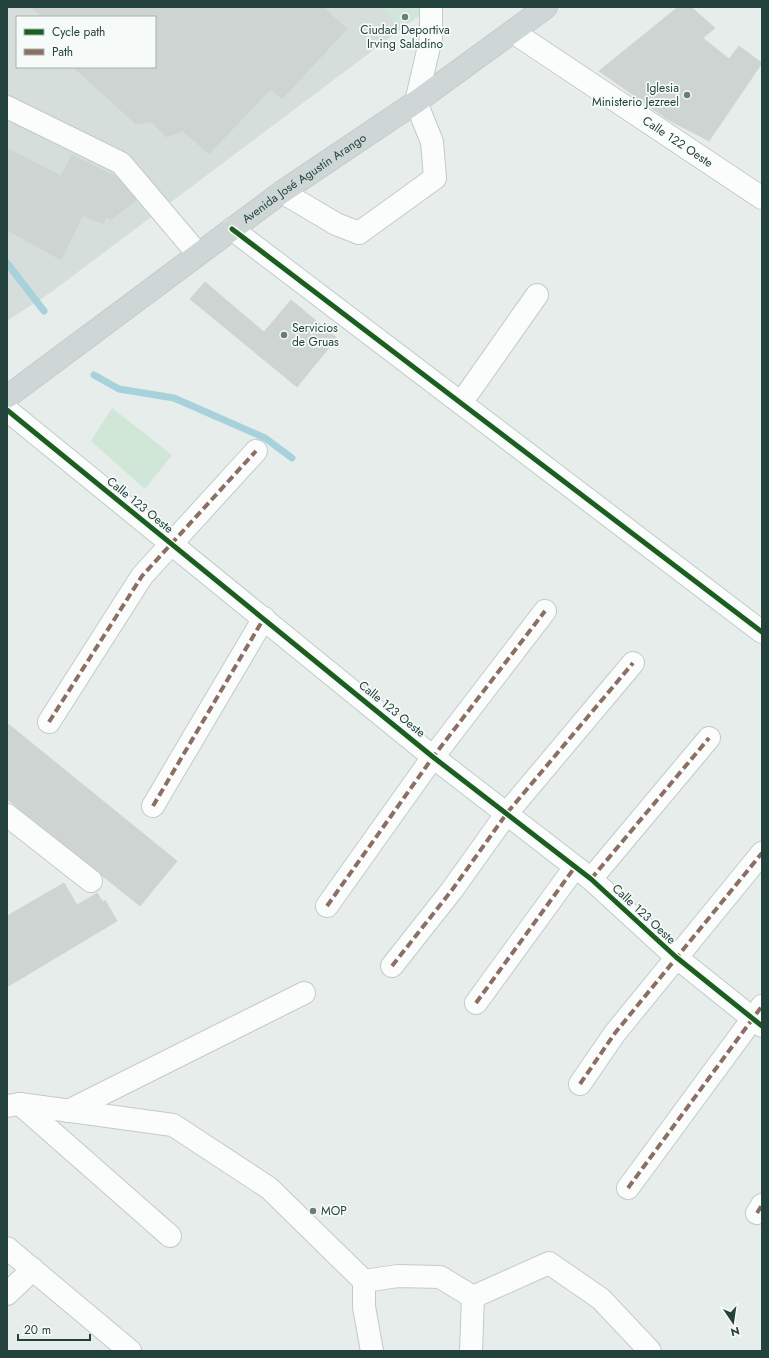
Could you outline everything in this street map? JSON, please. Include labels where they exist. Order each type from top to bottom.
[{"type":"main road","name":"Avenida José Agustín Arango","points":[[7,397],[282,192],[416,102],[546,7]]},
{"type":"street","points":[[282,192],[336,224],[359,233],[435,178],[432,142],[416,102],[431,38],[431,7]]},
{"type":"street","name":"Calle 122 Oeste","points":[[513,32],[762,198]]},
{"type":"street","points":[[7,107],[121,163],[198,254]]},
{"type":"street","points":[[232,229],[762,632]]},
{"type":"street","points":[[461,403],[537,295]]},
{"type":"street","name":"Calle 123 Oeste","points":[[7,410],[433,757],[583,873],[676,957],[759,1017]]},
{"type":"street","points":[[49,722],[142,576],[256,451]]},
{"type":"street","points":[[327,906],[433,757],[545,611]]},
{"type":"street","points":[[153,806],[264,618]]},
{"type":"street","points":[[392,966],[452,890],[507,813],[633,664]]},
{"type":"street","points":[[476,1003],[583,873],[709,738]]},
{"type":"street","points":[[7,815],[91,881]]},
{"type":"street","points":[[580,1084],[615,1033],[762,853]]},
{"type":"street","points":[[68,1111],[304,994]]},
{"type":"street","points":[[628,1188],[759,1017]]},
{"type":"street","points":[[14,1105],[174,1125],[269,1188],[364,1281],[364,1307],[372,1351]]},
{"type":"street","points":[[14,1105],[170,1236]]},
{"type":"street","points":[[7,1248],[130,1351]]},
{"type":"street","points":[[473,1297],[549,1263],[600,1299],[650,1351]]},
{"type":"street","points":[[7,1294],[33,1269]]},
{"type":"street","points":[[364,1281],[398,1276],[440,1277],[473,1297]]},
{"type":"street","points":[[472,1351],[473,1297]]},
{"type":"shaded area","points":[[7,7],[382,7],[404,27],[50,293],[7,321]]},
{"type":"green space","name":"Ciudad Deportiva Irving Saladino","points":[[382,7],[431,7],[404,27]]},
{"type":"green space","points":[[112,408],[172,455],[145,489],[91,441]]},
{"type":"building","points":[[31,7],[300,7],[183,131],[166,137],[151,122],[136,124],[74,68],[156,68],[156,16],[41,16]]},
{"type":"building","points":[[300,7],[323,7],[347,29],[282,99],[271,89],[209,154],[183,131]]},
{"type":"building","name":"Iglesia Ministerio Jezreel","points":[[678,7],[691,7],[715,28],[703,38],[729,59],[739,46],[762,63],[709,141],[667,119],[599,71]]},
{"type":"building","points":[[7,148],[61,176],[72,155],[123,180],[137,199],[111,220],[106,217],[103,224],[83,215],[61,260],[7,230]]},
{"type":"building","name":"Servicios de Gruas","points":[[205,282],[264,332],[291,300],[337,338],[297,387],[190,299]]},
{"type":"building","points":[[7,723],[177,861],[140,906],[7,799]]},
{"type":"building","points":[[64,883],[77,905],[97,893],[103,902],[105,900],[117,921],[7,987],[7,916]]},
{"type":"waterway","points":[[7,263],[44,311]]},
{"type":"waterway","points":[[94,375],[119,389],[174,398],[265,438],[292,458]]},
{"type":"marked path","points":[[49,722],[142,576],[256,451]]},
{"type":"marked path","points":[[327,906],[433,757],[545,611]]},
{"type":"marked path","points":[[153,806],[264,618]]},
{"type":"marked path","points":[[392,966],[452,890],[507,813],[633,663]]},
{"type":"marked path","points":[[591,879],[709,738]]},
{"type":"marked path","points":[[580,1084],[615,1033],[762,853]]},
{"type":"marked path","points":[[476,1003],[575,867]]},
{"type":"marked path","points":[[628,1188],[762,1006]]},
{"type":"marked path","points":[[757,1213],[762,1205]]},
{"type":"cycle path","points":[[232,229],[762,632]]},
{"type":"cycle path","points":[[7,410],[433,757],[591,879],[676,957],[762,1026]]},
{"type":"place","name":"Ciudad Deportiva Irving Saladino","points":[[405,17]]},
{"type":"place","name":"Iglesia Ministerio Jezreel","points":[[687,95]]},
{"type":"place","name":"Servicios de Gruas","points":[[284,335]]},
{"type":"place","name":"MOP","points":[[313,1211]]}]
